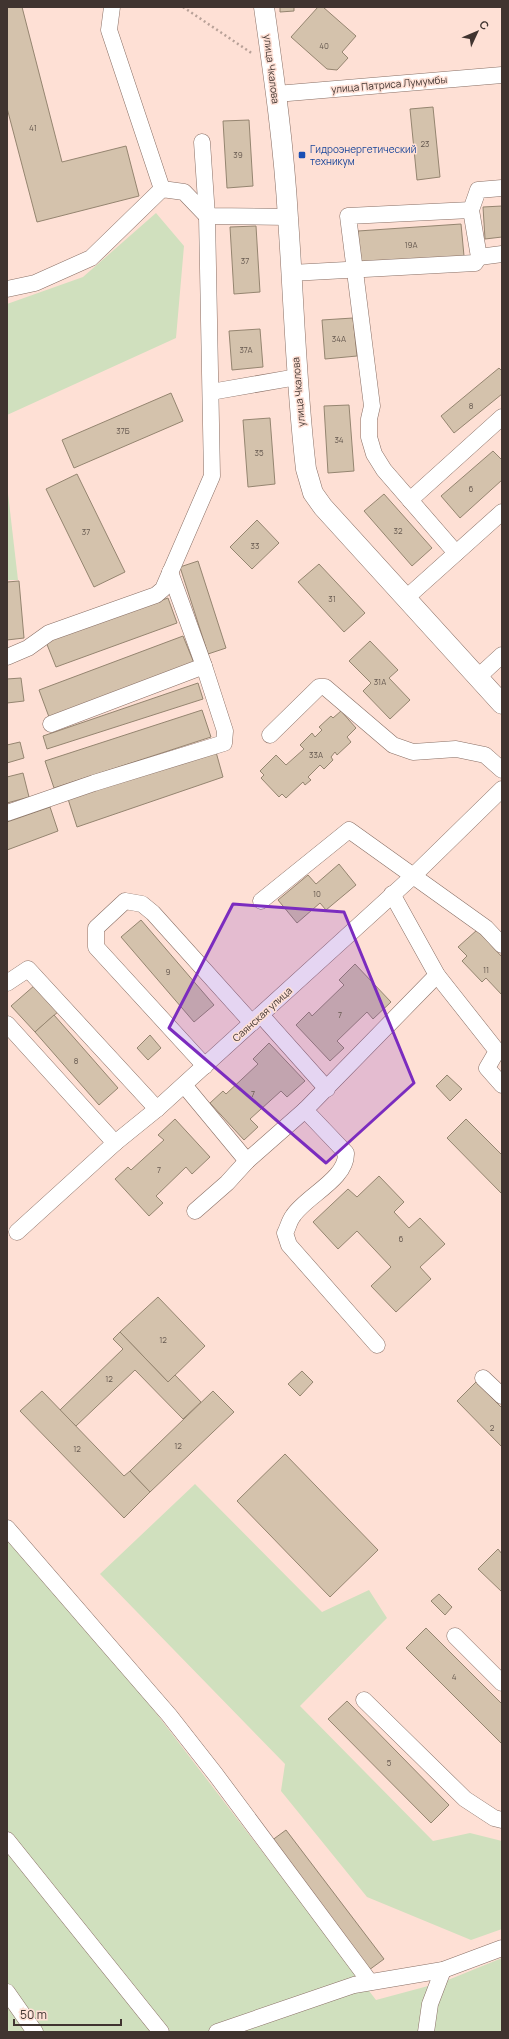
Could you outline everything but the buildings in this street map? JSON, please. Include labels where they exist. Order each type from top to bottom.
[{"type":"main road","name":"улица Чкалова","points":[[264,7],[276,94],[288,217],[297,377],[306,469],[313,493],[339,526],[502,704]]},
{"type":"street","points":[[112,7],[109,30],[162,189]]},
{"type":"street","name":"улица Патриса Лумумбы","points":[[276,94],[502,75]]},
{"type":"street","points":[[7,657],[28,648],[49,633],[156,595],[163,589],[212,476],[207,216],[202,142]]},
{"type":"street","points":[[291,273],[354,271],[475,263],[479,257],[471,210],[478,190],[502,188]]},
{"type":"street","points":[[162,189],[184,192],[207,216],[288,217]]},
{"type":"street","points":[[7,289],[36,283],[91,258],[162,189]]},
{"type":"street","points":[[456,552],[384,470],[374,454],[369,437],[369,419],[372,406],[348,216],[471,210]]},
{"type":"street","points":[[479,257],[502,254]]},
{"type":"street","points":[[211,392],[297,377]]},
{"type":"street","points":[[410,500],[502,417]]},
{"type":"street","points":[[405,599],[502,512]]},
{"type":"street","points":[[7,813],[94,783],[224,743],[225,731],[204,666],[170,572]]},
{"type":"street","points":[[478,677],[502,655]]},
{"type":"street","points":[[52,724],[204,666]]},
{"type":"street","points":[[270,735],[319,687],[325,688],[393,745],[413,752],[456,750],[484,755],[502,770]]},
{"type":"street","name":"Саянская улица","points":[[17,1232],[115,1143],[157,1109],[257,1019],[412,877],[502,789]]},
{"type":"street","points":[[261,901],[349,830],[412,877],[486,928],[502,945]]},
{"type":"street","points":[[392,894],[437,975],[497,1051],[487,1068],[502,1085]]},
{"type":"street","points":[[205,1066],[96,947],[96,928],[125,901],[142,904],[153,913],[327,1089]]},
{"type":"street","points":[[7,983],[28,969],[157,1109]]},
{"type":"street","points":[[195,1211],[227,1183],[247,1161],[327,1089],[437,975]]},
{"type":"street","points":[[7,1024],[115,1143]]},
{"type":"street","points":[[184,1085],[247,1161]]},
{"type":"street","points":[[305,1110],[346,1153],[346,1162],[339,1173],[293,1216],[285,1233],[289,1245],[376,1345]]},
{"type":"street","points":[[483,1378],[502,1396]]},
{"type":"street","points":[[7,1528],[169,1715],[216,1775],[370,1982]]},
{"type":"street","points":[[455,1636],[502,1683]]},
{"type":"street","points":[[364,1700],[465,1799],[494,1818],[502,1820]]},
{"type":"street","points":[[7,1840],[161,2032]]},
{"type":"street","points":[[217,2032],[354,1985],[444,1970],[502,1948]]},
{"type":"street","points":[[426,2032],[430,2004],[444,1970]]},
{"type":"street","points":[[7,1992],[35,2032]]},
{"type":"path","points":[[183,7],[257,56],[271,58]]},
{"type":"highlighted area","points":[[233,904],[344,912],[414,1083],[326,1163],[169,1028]]},
{"type":"green space","points":[[156,213],[184,246],[176,338],[7,415],[7,304],[83,277]]},
{"type":"green space","points":[[7,485],[18,580],[7,580]]},
{"type":"green space","points":[[195,1484],[322,1612],[369,1590],[387,1618],[300,1706],[433,1841],[470,1833],[502,1841],[502,1929],[471,1940],[367,1897],[281,1791],[285,1764],[100,1574]]},
{"type":"green space","points":[[7,1536],[143,1696],[376,2000],[443,1982],[502,1958],[502,2032],[7,2032]]},
{"type":"place","name":"Гидроэнергетический техникум","points":[[302,155]]}]
